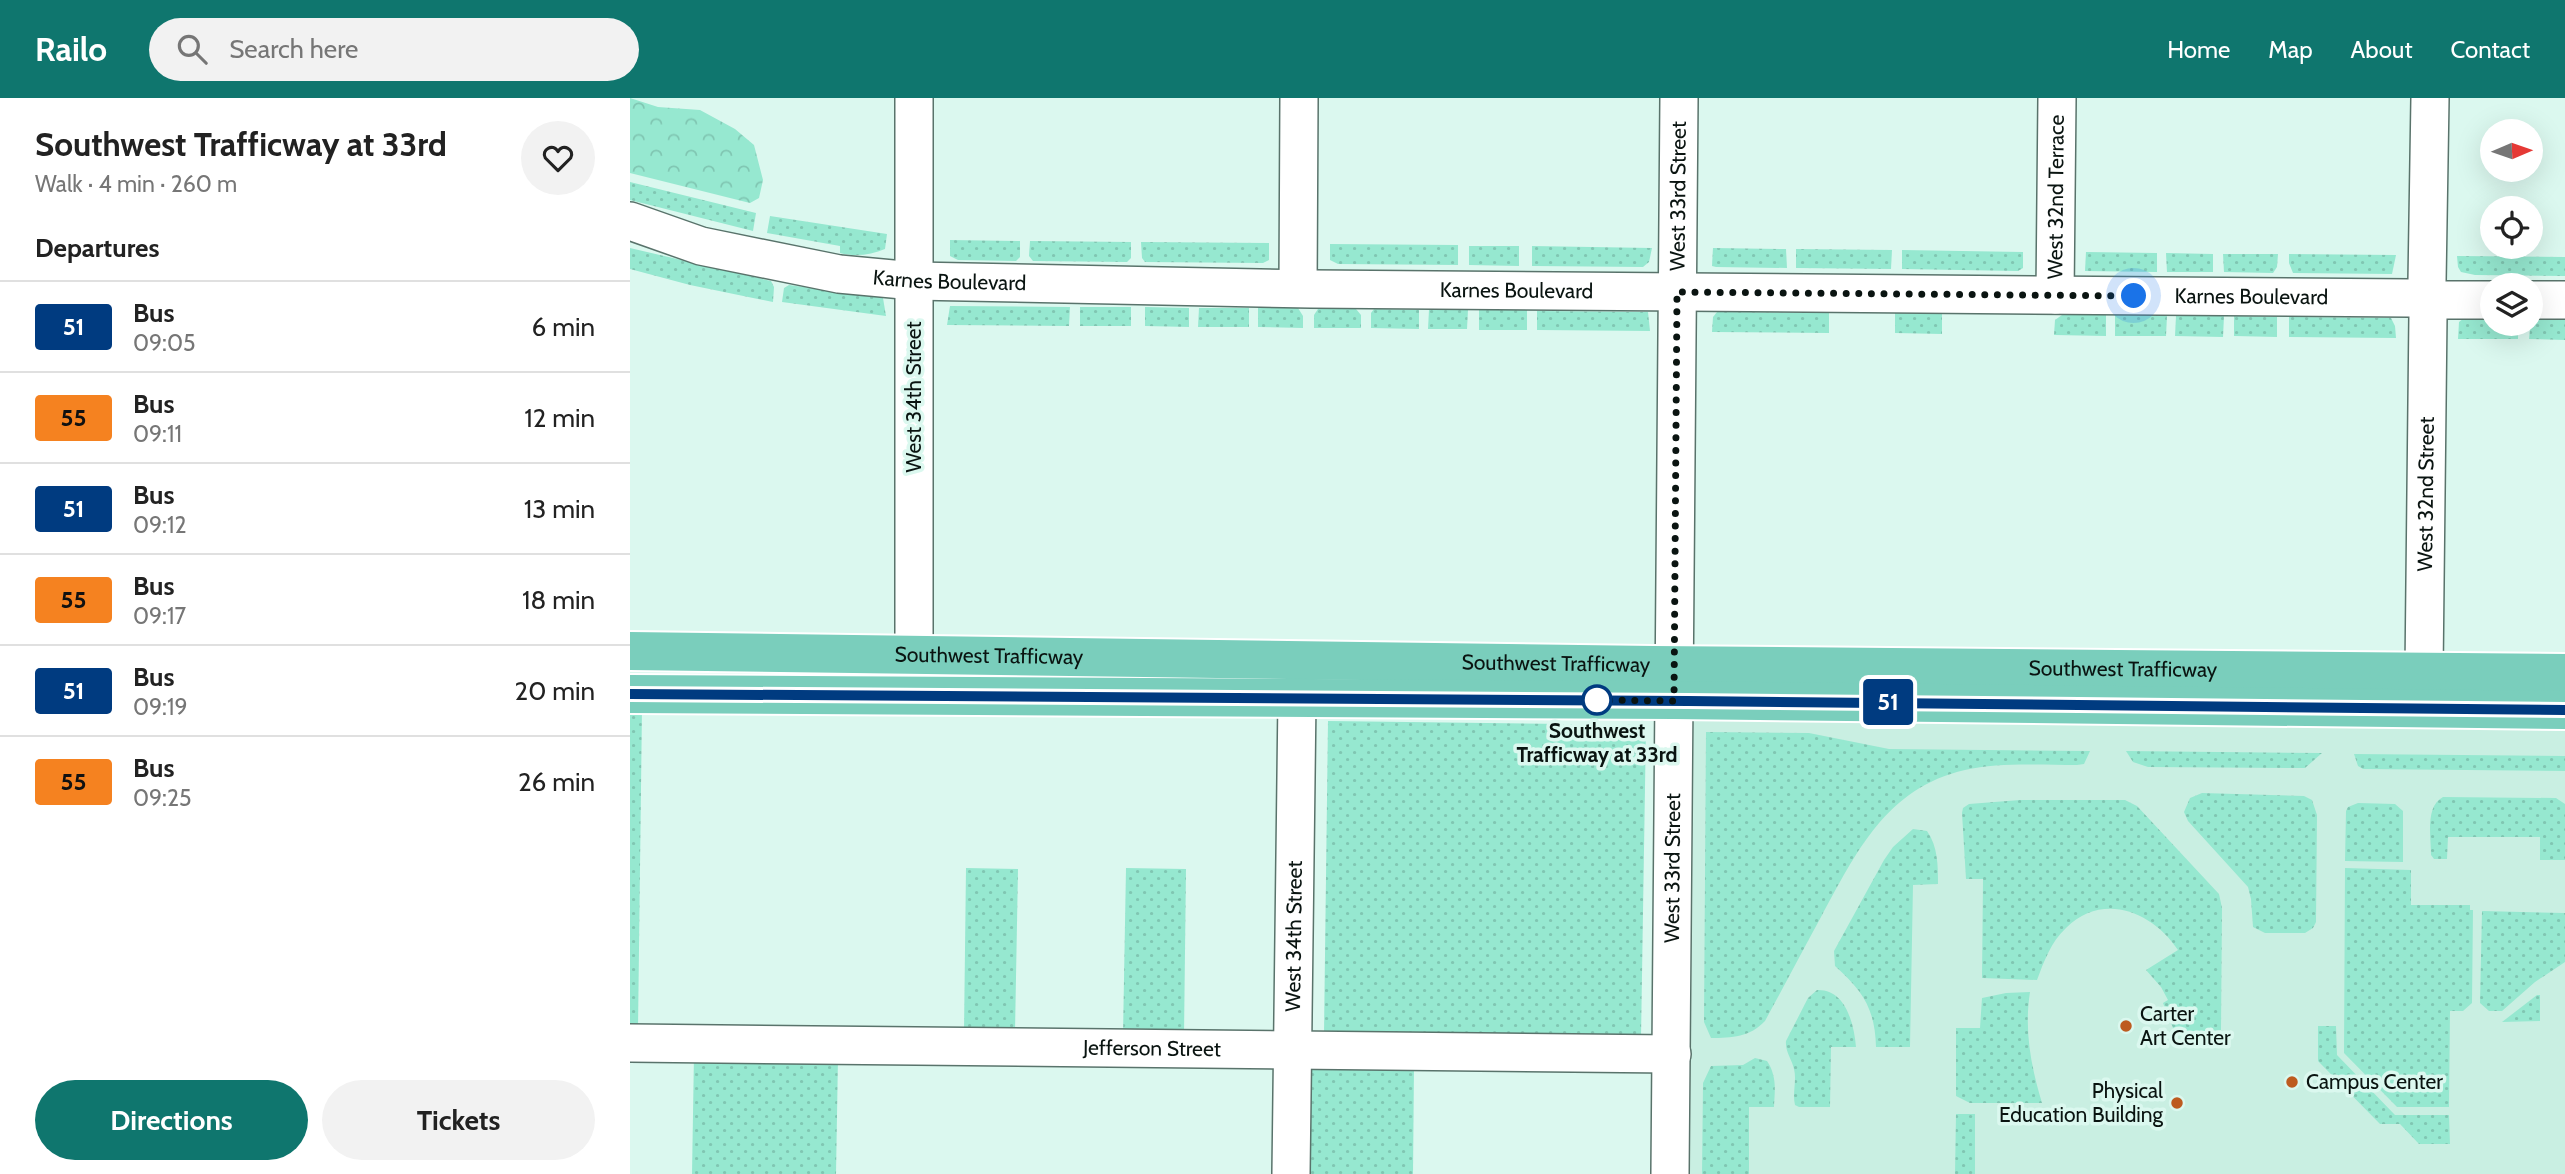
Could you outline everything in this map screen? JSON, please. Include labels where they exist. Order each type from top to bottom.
[{"type":"main road","name":"Southwest Trafficway","points":[[630,650],[914,655],[1674,683],[2565,710]]},
{"type":"main road","name":"Southwest Trafficway","points":[[630,694],[1297,698],[1674,683],[2424,672],[2565,673]]},
{"type":"street","name":"West 34th Street","points":[[914,98],[914,655]]},
{"type":"street","points":[[1298,288],[1299,98]]},
{"type":"street","name":"West 33rd Street","points":[[1670,1174],[1679,98]]},
{"type":"street","name":"West 32nd Terrace","points":[[2055,295],[2057,98]]},
{"type":"street","name":"West 32nd Street","points":[[2424,672],[2430,98]]},
{"type":"street","name":"Karnes Boulevard","points":[[630,221],[701,246],[839,274],[914,281],[1298,288],[2480,300]]},
{"type":"street","points":[[2543,300],[2565,300]]},
{"type":"street","name":"West 34th Street","points":[[1291,1174],[1297,698]]},
{"type":"street","name":"Jefferson Street","points":[[630,1043],[1672,1054]]},
{"type":"shaded area","points":[[1694,720],[2565,726],[2565,1174],[1690,1174]]},
{"type":"green space","points":[[630,98],[658,107],[700,110],[735,129],[754,145],[763,180],[759,198],[750,203],[630,173]]},
{"type":"green space","points":[[630,182],[756,213],[753,231],[630,200]]},
{"type":"green space","points":[[770,216],[887,234],[885,249],[863,255],[846,254],[840,253],[840,246],[767,233]]},
{"type":"green space","points":[[950,240],[1020,241],[1020,257],[1016,261],[958,260],[950,256]]},
{"type":"green space","points":[[1030,241],[1131,242],[1131,258],[1127,262],[1033,261],[1029,256]]},
{"type":"green space","points":[[1141,242],[1269,243],[1269,260],[1263,263],[1145,262],[1142,258]]},
{"type":"green space","points":[[1330,244],[1458,245],[1458,265],[1338,264],[1330,260]]},
{"type":"green space","points":[[1469,246],[1519,246],[1519,266],[1469,265]]},
{"type":"green space","points":[[1532,246],[1652,248],[1649,262],[1643,267],[1532,266]]},
{"type":"green space","points":[[630,248],[771,281],[774,287],[773,302],[630,269]]},
{"type":"green space","points":[[1713,248],[1786,249],[1787,268],[1712,266]]},
{"type":"green space","points":[[1796,249],[1892,250],[1891,269],[1796,268]]},
{"type":"green space","points":[[1902,250],[2023,252],[2023,268],[2018,271],[1902,269]]},
{"type":"green space","points":[[2086,252],[2157,253],[2157,272],[2085,271]]},
{"type":"green space","points":[[2166,253],[2213,254],[2213,272],[2167,272]]},
{"type":"green space","points":[[2223,254],[2278,254],[2277,267],[2273,273],[2224,272]]},
{"type":"green space","points":[[2289,254],[2396,255],[2392,274],[2293,273]]},
{"type":"green space","points":[[2457,256],[2480,256],[2480,259],[2565,257],[2565,276],[2543,276],[2543,273],[2475,275],[2461,272]]},
{"type":"green space","points":[[789,285],[876,293],[883,298],[886,316],[782,302],[784,288]]},
{"type":"green space","points":[[950,306],[1070,307],[1069,326],[947,325]]},
{"type":"green space","points":[[1080,307],[1131,307],[1131,326],[1080,326]]},
{"type":"green space","points":[[1145,307],[1189,308],[1189,327],[1145,326]]},
{"type":"green space","points":[[1199,308],[1249,308],[1249,327],[1198,327]]},
{"type":"green space","points":[[1258,308],[1298,308],[1303,316],[1303,328],[1258,327]]},
{"type":"green space","points":[[1318,309],[1356,309],[1361,315],[1361,328],[1314,328],[1314,315]]},
{"type":"green space","points":[[1374,309],[1419,310],[1419,329],[1371,328],[1371,313]]},
{"type":"green space","points":[[1429,310],[1468,310],[1467,329],[1428,329]]},
{"type":"green space","points":[[1479,310],[1527,310],[1527,330],[1479,330]]},
{"type":"green space","points":[[1537,311],[1648,312],[1650,331],[1537,330]]},
{"type":"green space","points":[[1717,312],[1829,313],[1829,333],[1712,332],[1713,317]]},
{"type":"green space","points":[[1895,313],[1942,314],[1942,334],[1895,333]]},
{"type":"green space","points":[[2062,315],[2106,315],[2106,336],[2054,335],[2055,320]]},
{"type":"green space","points":[[2115,315],[2167,316],[2166,336],[2115,336]]},
{"type":"green space","points":[[2176,316],[2224,316],[2223,337],[2175,336]]},
{"type":"green space","points":[[2234,316],[2277,317],[2277,337],[2234,336]]},
{"type":"green space","points":[[2289,317],[2391,318],[2396,338],[2289,337]]},
{"type":"green space","points":[[2464,318],[2480,319],[2480,336],[2518,336],[2518,339],[2458,339],[2459,322]]},
{"type":"green space","points":[[2543,319],[2565,320],[2565,340],[2529,339],[2529,336],[2543,336]]},
{"type":"green space","points":[[630,708],[642,708],[638,1029],[630,1029]]},
{"type":"green space","points":[[1328,721],[1646,725],[1641,1038],[1324,1034]]},
{"type":"green space","points":[[1706,732],[1809,733],[1889,749],[2090,751],[2084,764],[1978,767],[1938,779],[1914,792],[1876,826],[1861,847],[1765,1021],[1740,1035],[1711,1038],[1704,1022]]},
{"type":"green space","points":[[2126,751],[2322,753],[2305,768],[2148,767],[2133,762]]},
{"type":"green space","points":[[2354,754],[2565,756],[2565,771],[2363,769],[2358,766]]},
{"type":"green space","points":[[2202,793],[2304,796],[2312,800],[2317,815],[2316,922],[2313,928],[2305,933],[2265,933],[2253,927],[2248,887],[2188,821],[2184,812],[2190,798]]},
{"type":"green space","points":[[2443,797],[2556,798],[2565,804],[2565,860],[2540,860],[2540,837],[2448,837],[2447,859],[2434,859],[2431,855],[2431,815],[2437,801]]},
{"type":"green space","points":[[2020,800],[2125,800],[2137,806],[2219,894],[2222,908],[2221,1030],[2175,1033],[2163,1003],[2168,1000],[2146,970],[2178,950],[2155,925],[2126,911],[2096,910],[2080,917],[2056,939],[2037,980],[1982,978],[1983,879],[1966,879],[1963,808],[1969,804]]},
{"type":"green space","points":[[2358,803],[2395,804],[2403,811],[2403,862],[2345,861],[2346,811],[2348,807]]},
{"type":"green space","points":[[1913,829],[1927,831],[1931,837],[1937,856],[1938,884],[1913,885],[1910,1047],[1876,1047],[1870,1011],[1853,984],[1835,966],[1834,951],[1884,860],[1893,847]]},
{"type":"green space","points":[[966,868],[1018,869],[1015,1032],[964,1031]]},
{"type":"green space","points":[[1126,868],[1186,869],[1184,1036],[1123,1035]]},
{"type":"green space","points":[[2345,868],[2411,870],[2411,905],[2470,905],[2470,910],[2473,910],[2472,1003],[2463,1011],[2450,1011],[2449,1107],[2397,1107],[2344,1053]]},
{"type":"green space","points":[[2482,911],[2565,913],[2565,962],[2535,982],[2502,1011],[2489,1011],[2480,1003]]},
{"type":"green space","points":[[1817,990],[1827,991],[1842,1002],[1853,1028],[1856,1047],[1831,1047],[1830,1107],[1799,1107],[1795,1105],[1795,1074],[1786,1041],[1808,998]]},
{"type":"green space","points":[[2030,992],[2030,1048],[2042,1103],[1970,1103],[1956,1096],[1956,1028],[1980,1028],[1982,998]]},
{"type":"green space","points":[[2540,995],[2540,1021],[2502,1022]]},
{"type":"green space","points":[[2318,1026],[2336,1026],[2337,1055],[2395,1115],[2449,1115],[2450,1144],[2419,1144],[2400,1124],[2380,1124],[2318,1061]]},
{"type":"green space","points":[[694,1054],[838,1057],[836,1174],[692,1174]]},
{"type":"green space","points":[[1755,1058],[1767,1061],[1774,1078],[1775,1095],[1774,1107],[1749,1107],[1749,1174],[1702,1174],[1703,1083],[1711,1066],[1743,1065]]},
{"type":"green space","points":[[1314,1064],[1414,1065],[1413,1174],[1303,1174],[1305,1072]]},
{"type":"green space","points":[[1956,1114],[1975,1114],[1975,1174],[1955,1174]]},
{"type":"bus line","name":"51","points":[[630,694],[2565,710]]},
{"type":"place","name":"Southwest Trafficway at 33rd","points":[[1597,700]]},
{"type":"place","name":"Carter Art Center","points":[[2126,1026]]},
{"type":"place","name":"Campus Center","points":[[2292,1082]]},
{"type":"place","name":"Physical Education Building","points":[[2177,1103]]},
{"type":"route","points":[[1597,700],[1674,701],[1677,292],[2134,296]]}]
